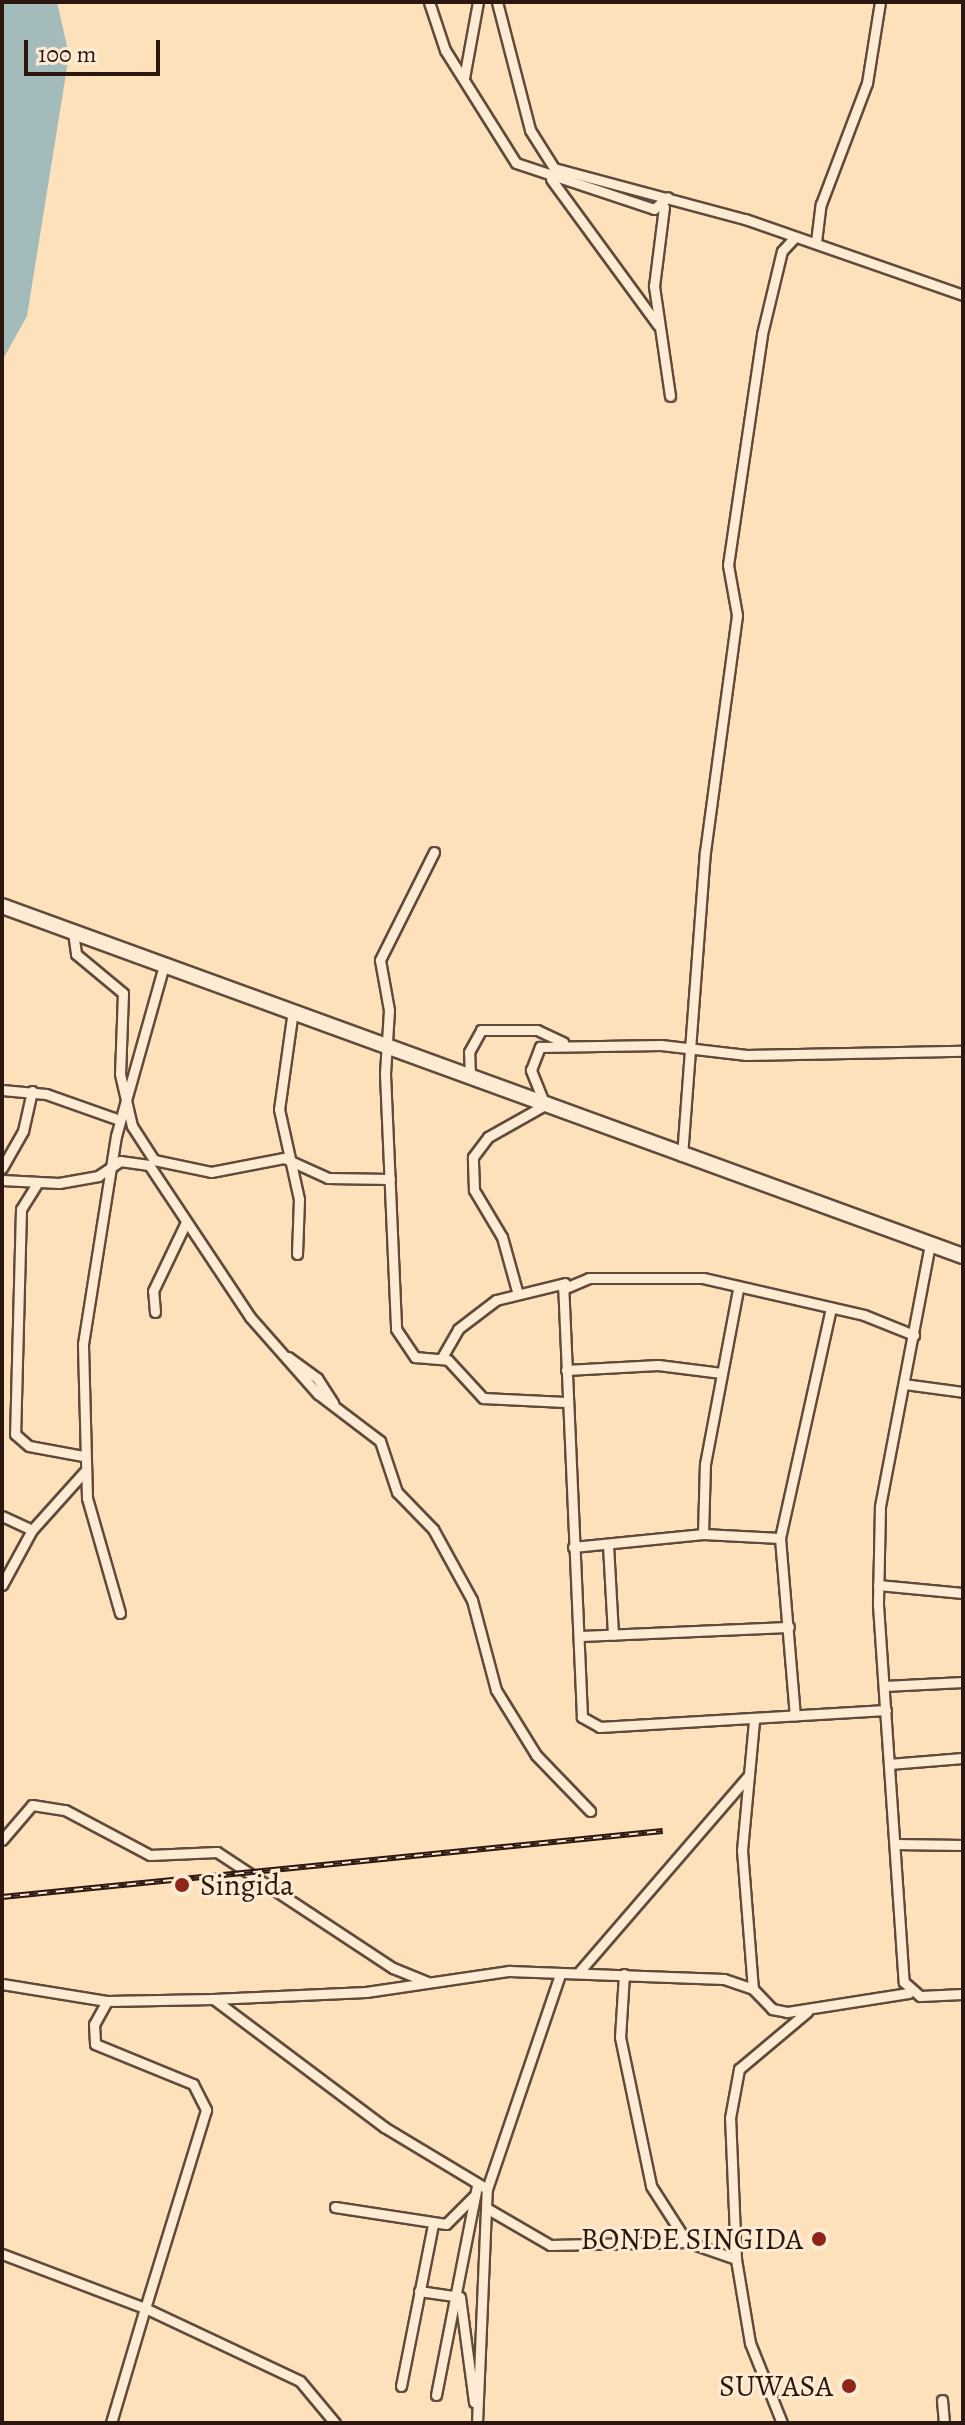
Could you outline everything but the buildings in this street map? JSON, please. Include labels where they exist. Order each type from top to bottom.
[{"type":"main road","points":[[2,906],[963,1256]]},
{"type":"street","points":[[429,2],[445,50],[505,151],[551,179],[666,202]]},
{"type":"street","points":[[464,78],[478,2]]},
{"type":"street","points":[[497,2],[530,130],[554,168],[816,242],[860,264],[963,295]]},
{"type":"street","points":[[816,242],[821,204],[867,83],[880,2]]},
{"type":"street","points":[[551,179],[659,326]]},
{"type":"street","points":[[666,202],[655,265],[659,326],[670,396]]},
{"type":"street","points":[[682,1156],[705,852],[737,615],[728,565],[762,334],[779,259],[795,237]]},
{"type":"street","points":[[434,852],[381,953],[396,1329],[415,1357],[441,1359],[483,1398],[565,1402]]},
{"type":"street","points":[[73,932],[76,954],[123,993],[117,1056],[125,1100],[154,1160],[211,1172],[291,1160],[328,1178],[390,1179]]},
{"type":"street","points":[[120,1613],[84,1472],[83,1344],[120,1120],[164,965]]},
{"type":"street","points":[[293,1010],[279,1109],[299,1199],[297,1254]]},
{"type":"street","points":[[470,1077],[469,1052],[481,1030],[537,1030],[563,1042]]},
{"type":"street","points":[[517,1291],[502,1237],[474,1190],[473,1157],[488,1137],[545,1105],[530,1059],[540,1047],[563,1042],[692,1051],[963,1051]]},
{"type":"street","points":[[2,1090],[32,1091],[120,1120]]},
{"type":"street","points":[[2,1168],[23,1131],[32,1091]]},
{"type":"street","points":[[2,1180],[89,1180],[111,1165],[149,1165],[186,1222],[285,1356],[335,1407],[380,1441],[397,1492],[433,1529],[472,1600],[496,1690],[536,1755],[590,1811]]},
{"type":"street","points":[[38,1182],[21,1209],[15,1434],[29,1446],[83,1456]]},
{"type":"street","points":[[155,1312],[153,1291],[186,1222]]},
{"type":"street","points":[[909,1993],[884,1686],[878,1585],[880,1507],[930,1244]]},
{"type":"street","points":[[441,1359],[469,1318],[517,1291],[565,1283],[703,1278],[738,1290],[831,1308],[914,1335]]},
{"type":"street","points":[[565,1283],[565,1402],[580,1636],[581,1714],[591,1724],[754,1721],[795,1715],[886,1710]]},
{"type":"street","points":[[703,1534],[703,1479],[738,1290]]},
{"type":"street","points":[[795,1715],[780,1538],[831,1308]]},
{"type":"street","points":[[566,1370],[658,1365],[721,1373]]},
{"type":"street","points":[[904,1384],[963,1392]]},
{"type":"street","points":[[2,1585],[32,1530],[84,1472]]},
{"type":"street","points":[[2,1516],[32,1530]]},
{"type":"street","points":[[573,1547],[703,1534],[780,1538]]},
{"type":"street","points":[[608,1545],[613,1635]]},
{"type":"street","points":[[878,1585],[963,1593]]},
{"type":"street","points":[[580,1636],[789,1627]]},
{"type":"street","points":[[884,1686],[963,1682]]},
{"type":"street","points":[[753,1989],[742,1899],[754,1721]]},
{"type":"street","points":[[889,1764],[963,1758]]},
{"type":"street","points":[[579,1972],[748,1776]]},
{"type":"street","points":[[2,1840],[32,1805],[65,1810],[150,1855],[217,1852],[387,1964],[428,1982]]},
{"type":"street","points":[[895,1844],[963,1845]]},
{"type":"street","points":[[2,1984],[107,2001],[213,1999],[428,1982],[509,1971],[560,1975],[579,1972],[732,1980],[753,1989],[772,2009],[807,2012],[909,1993],[963,1994]]},
{"type":"street","points":[[624,1974],[620,2037],[649,2176],[662,2211],[687,2242]]},
{"type":"street","points":[[436,2395],[460,2297],[480,2190],[560,1975]]},
{"type":"street","points":[[213,1999],[480,2190],[488,2209],[477,2420]]},
{"type":"street","points":[[107,2001],[94,2024],[95,2044],[193,2084],[206,2110],[111,2423]]},
{"type":"street","points":[[782,2423],[759,2373],[736,2259],[732,2091],[753,2051],[807,2012]]},
{"type":"street","points":[[335,2207],[433,2224],[454,2221],[480,2190]]},
{"type":"street","points":[[488,2209],[550,2245],[687,2242],[736,2259]]},
{"type":"street","points":[[401,2386],[433,2224]]},
{"type":"street","points":[[2,2254],[145,2308],[300,2381],[335,2423]]},
{"type":"street","points":[[419,2291],[460,2297]]},
{"type":"street","points":[[460,2297],[477,2420]]},
{"type":"street","points":[[942,2400],[944,2423]]},
{"type":"water","points":[[2,2],[57,2],[69,55],[27,316],[2,361]]},
{"type":"railway","points":[[2,1897],[663,1831]]},
{"type":"place","name":"Singida","points":[[182,1885]]},
{"type":"place","name":"BONDE SINGIDA","points":[[819,2239]]},
{"type":"place","name":"SUWASA","points":[[849,2386]]}]
